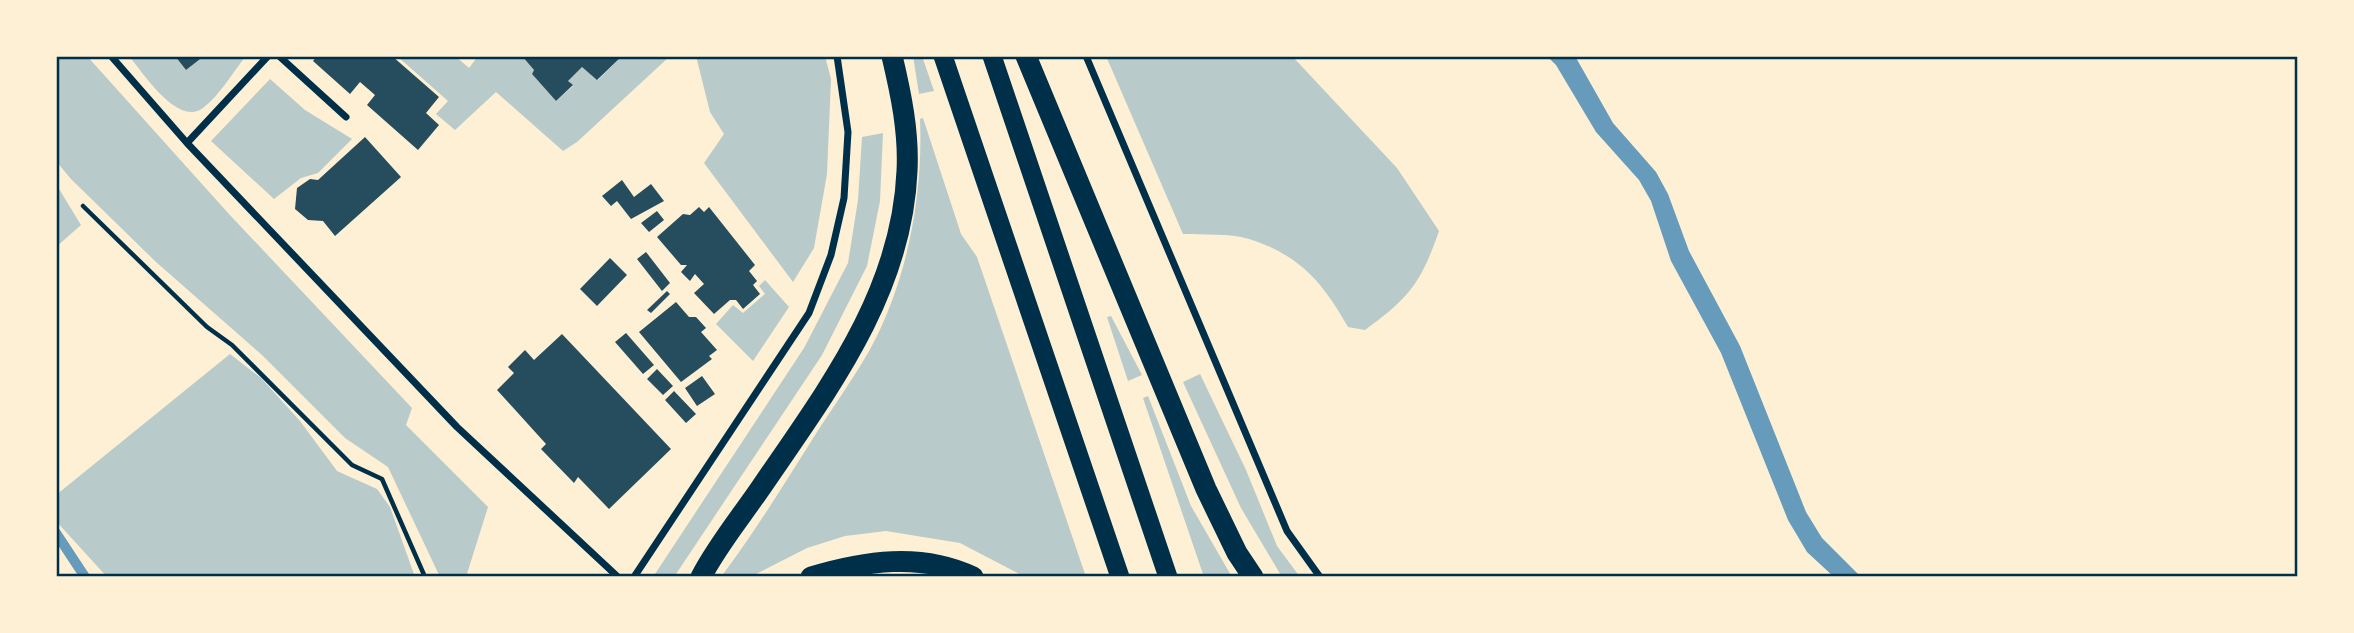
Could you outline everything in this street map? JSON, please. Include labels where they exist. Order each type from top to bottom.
[{"type":"highway","points":[[701,577],[848,359],[884,280],[901,219],[907,172],[905,125],[892,56]]},
{"type":"highway","points":[[943,56],[1120,577]]},
{"type":"highway","points":[[992,56],[1168,577]]},
{"type":"highway","points":[[1026,56],[1206,489],[1237,554],[1253,577]]},
{"type":"highway","points":[[811,577],[873,561],[943,567],[973,577]]},
{"type":"street","points":[[111,56],[187,144],[457,427],[618,577]]},
{"type":"street","points":[[187,144],[268,56]]},
{"type":"street","points":[[279,56],[346,117]]},
{"type":"street","points":[[634,577],[809,313],[831,255],[844,198],[848,132],[837,56]]},
{"type":"street","points":[[1086,56],[1287,531],[1320,577]]},
{"type":"path","points":[[83,206],[207,327],[232,345],[352,465],[383,480],[425,577]]},
{"type":"shaded area","points":[[56,56],[87,56],[228,213],[412,408],[406,425],[488,507],[466,577],[440,577],[388,467],[345,438],[262,355],[156,262],[56,161]]},
{"type":"shaded area","points":[[129,56],[175,56],[186,70],[204,56],[246,56],[215,97],[203,108],[193,112],[183,110],[162,96]]},
{"type":"shaded area","points":[[397,56],[455,56],[469,68],[478,56],[522,56],[534,70],[532,74],[556,101],[573,86],[568,81],[582,67],[598,80],[622,56],[670,56],[577,142],[563,151],[496,92],[455,130],[436,114],[448,101]]},
{"type":"shaded area","points":[[696,56],[825,56],[831,79],[827,174],[814,248],[793,282],[704,163],[724,134],[710,112]]},
{"type":"shaded area","points":[[913,56],[922,56],[934,91],[919,94]]},
{"type":"shaded area","points":[[1106,56],[1292,56],[1397,168],[1439,231],[1426,264],[1412,288],[1393,308],[1365,330],[1348,327],[1319,284],[1308,272],[1282,253],[1241,237],[1183,234]]},
{"type":"shaded area","points":[[270,79],[305,110],[352,139],[318,173],[301,178],[274,199],[211,141]]},
{"type":"shaded area","points":[[923,118],[961,234],[977,257],[1086,577],[1025,577],[960,543],[886,531],[845,536],[807,548],[750,577],[721,577],[757,526],[877,336],[898,285],[912,230],[919,174],[920,119]]},
{"type":"shaded area","points":[[883,133],[880,201],[867,266],[822,355],[674,577],[653,577],[804,348],[848,263],[858,200],[862,137]]},
{"type":"shaded area","points":[[56,184],[81,225],[56,247]]},
{"type":"shaded area","points":[[765,280],[789,307],[753,361],[716,324],[733,305],[743,313],[765,294],[759,286]]},
{"type":"shaded area","points":[[1111,316],[1142,375],[1128,381],[1107,317]]},
{"type":"shaded area","points":[[230,354],[261,378],[300,421],[337,471],[377,489],[390,507],[415,577],[107,577],[56,521],[56,495]]},
{"type":"shaded area","points":[[1200,374],[1246,470],[1277,546],[1300,577],[1282,577],[1241,508],[1183,382]]},
{"type":"shaded area","points":[[1148,396],[1191,506],[1232,577],[1204,577],[1143,398]]},
{"type":"water","points":[[1547,56],[1575,56],[1613,123],[1656,172],[1668,194],[1689,251],[1740,346],[1806,512],[1822,538],[1861,577],[1834,577],[1807,552],[1788,520],[1721,353],[1671,261],[1651,201],[1639,180],[1596,132],[1556,65]]},
{"type":"building","points":[[175,56],[204,56],[186,70]]},
{"type":"building","points":[[317,56],[392,56],[439,97],[426,113],[439,125],[418,150],[367,105],[375,95],[360,82],[350,94],[313,61]]},
{"type":"building","points":[[522,56],[622,56],[597,80],[582,67],[568,81],[573,85],[556,101],[532,74],[534,70]]},
{"type":"building","points":[[365,137],[401,177],[335,236],[323,221],[308,220],[295,209],[297,188],[310,179],[318,180]]},
{"type":"building","points":[[622,180],[634,197],[651,184],[664,201],[631,219],[617,201],[611,206],[602,196]]},
{"type":"building","points":[[699,207],[704,212],[709,207],[755,265],[749,271],[757,281],[753,285],[760,294],[743,309],[736,300],[730,300],[714,314],[694,293],[704,284],[695,274],[690,281],[681,272],[687,265],[681,265],[657,237],[683,214],[690,215]]},
{"type":"building","points":[[657,211],[664,220],[649,232],[641,223]]},
{"type":"building","points":[[646,252],[670,283],[662,291],[637,259]]},
{"type":"building","points":[[610,258],[627,275],[597,306],[580,289]]},
{"type":"building","points":[[667,291],[670,294],[651,313],[647,310]]},
{"type":"building","points":[[676,302],[689,317],[696,317],[706,328],[701,332],[717,350],[709,356],[712,359],[681,382],[639,332]]},
{"type":"building","points":[[626,333],[654,365],[643,374],[615,342]]},
{"type":"building","points":[[562,334],[671,449],[609,509],[578,477],[574,483],[541,449],[546,444],[497,390],[514,373],[508,367],[525,350],[534,360]]},
{"type":"building","points":[[657,369],[673,386],[663,395],[647,379]]},
{"type":"building","points":[[702,376],[715,394],[697,406],[685,388]]},
{"type":"building","points":[[674,391],[696,414],[686,423],[665,400]]},
{"type":"waterway","points":[[56,533],[85,577]]}]
